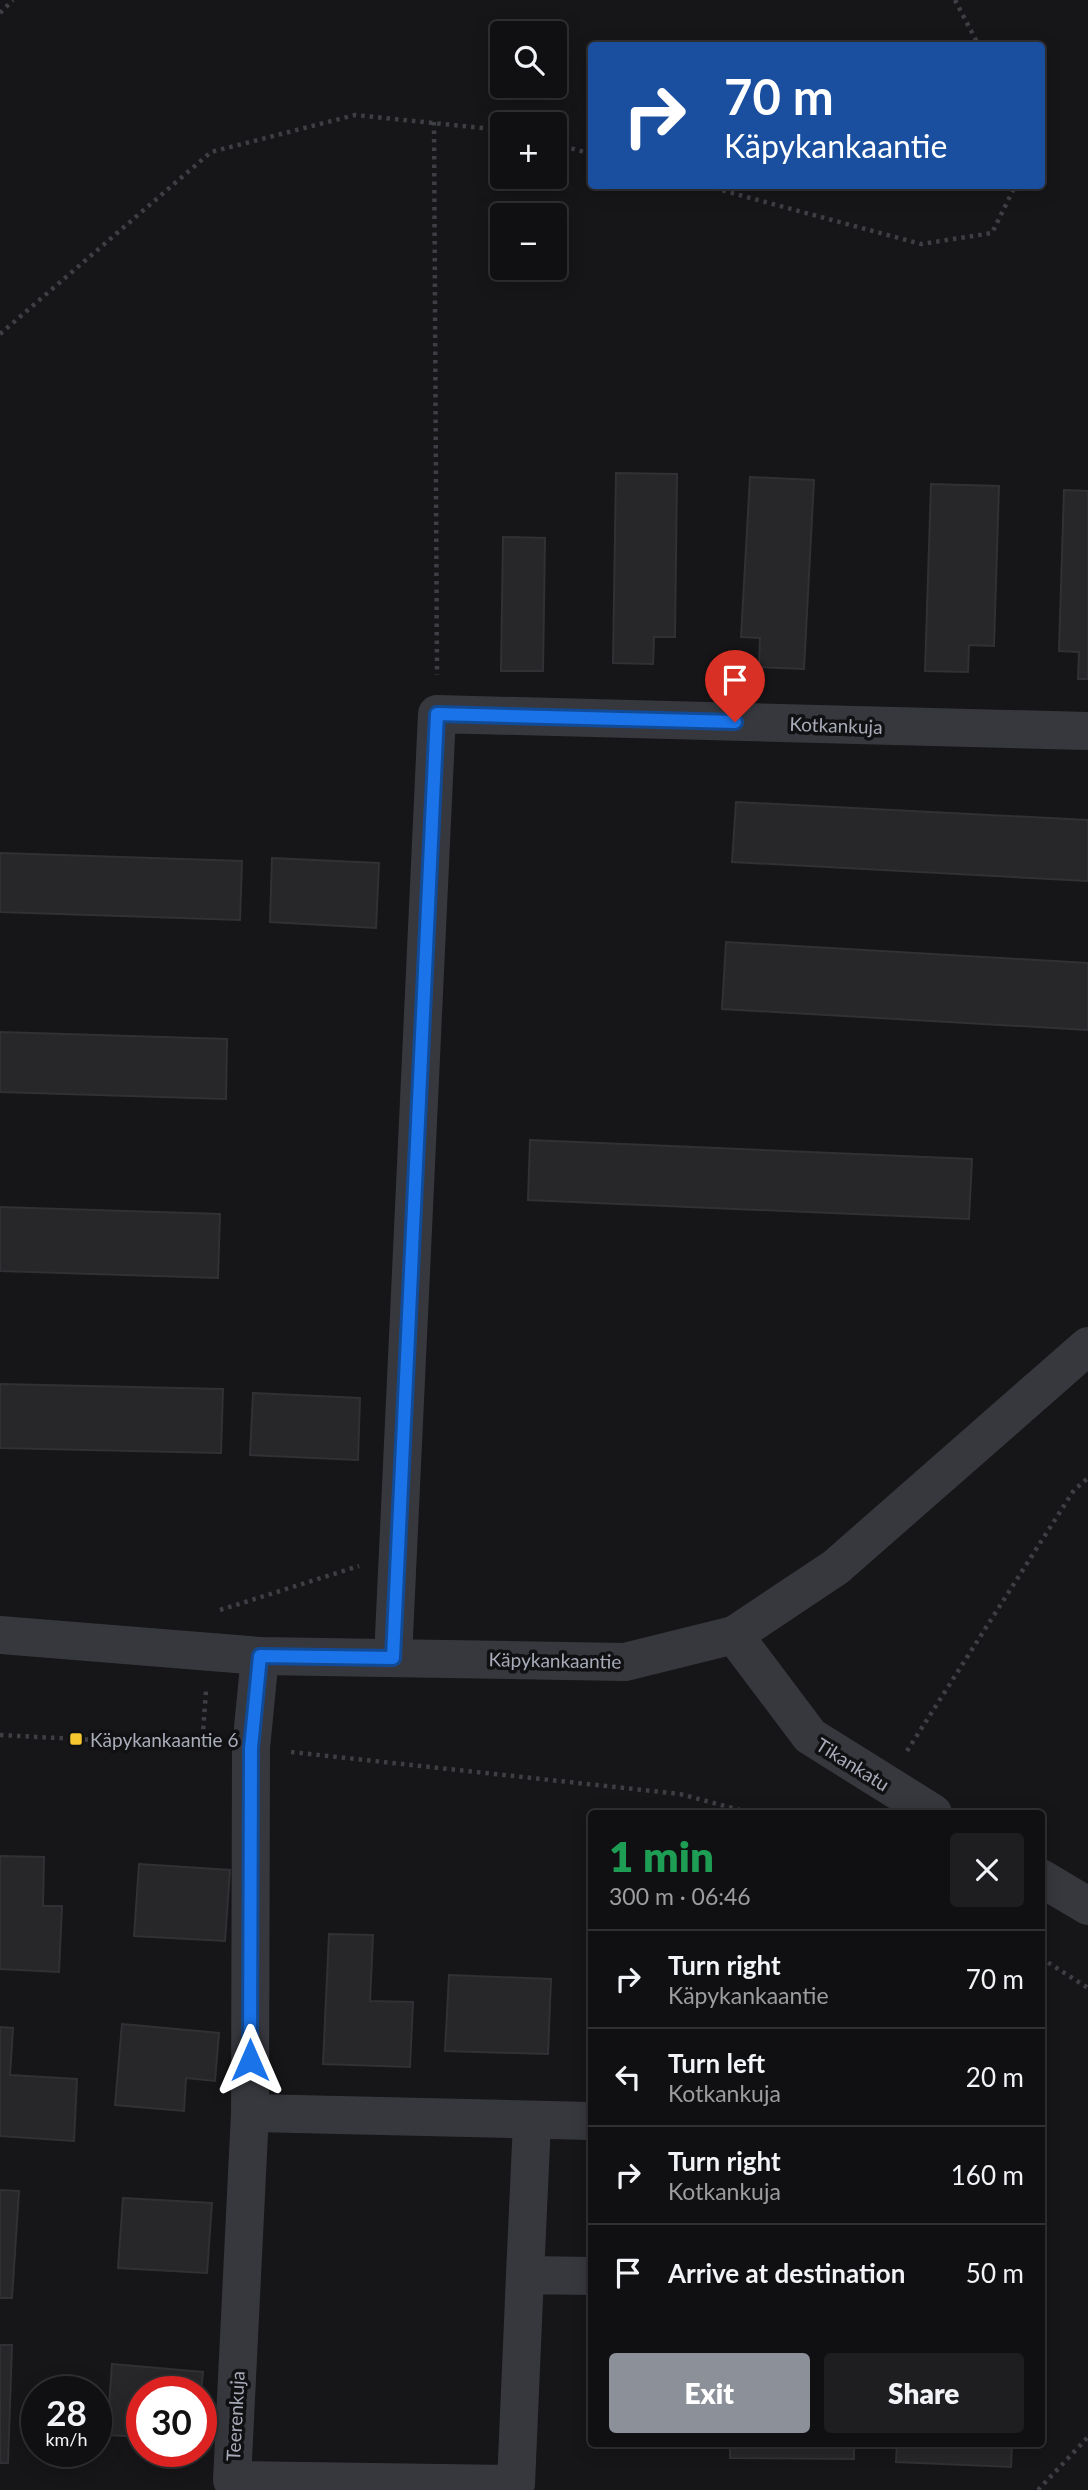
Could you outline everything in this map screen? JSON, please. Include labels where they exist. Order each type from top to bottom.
[{"type":"street","name":"Kotkankuja","points":[[437,714],[1088,731]]},
{"type":"street","points":[[393,1658],[437,714]]},
{"type":"street","name":"Käpykankaantie","points":[[0,1635],[260,1656],[625,1662],[734,1635],[836,1567],[1088,1346]]},
{"type":"street","name":"Tikankatu","points":[[734,1635],[810,1736],[928,1810]]},
{"type":"street","name":"Teerenkuja","points":[[260,1656],[251,1748],[250,2113],[232,2480],[516,2484],[532,2122]]},
{"type":"street","points":[[1045,1880],[1088,1906]]},
{"type":"street","points":[[250,2113],[532,2122],[588,2121]]},
{"type":"street","points":[[525,2275],[588,2276]]},
{"type":"path","points":[[0,13],[13,0]]},
{"type":"path","points":[[955,0],[977,42]]},
{"type":"path","points":[[0,334],[211,152],[355,115],[490,129]]},
{"type":"path","points":[[434,122],[437,714]]},
{"type":"path","points":[[567,148],[588,154]]},
{"type":"path","points":[[717,189],[921,244],[992,233],[1014,189]]},
{"type":"path","points":[[885,1784],[1074,1490],[1088,1478]]},
{"type":"path","points":[[202,1745],[210,1651],[219,1611],[397,1553]]},
{"type":"path","points":[[0,1735],[251,1748],[680,1794],[740,1810]]},
{"type":"path","points":[[1045,1961],[1088,1988]]},
{"type":"path","points":[[1038,2490],[1088,2437]]},
{"type":"building","points":[[616,473],[677,474],[675,637],[654,637],[653,664],[613,663]]},
{"type":"building","points":[[750,477],[814,480],[804,669],[759,667],[760,638],[741,637]]},
{"type":"building","points":[[931,484],[999,486],[994,646],[969,645],[968,672],[925,671]]},
{"type":"building","points":[[1064,490],[1088,491],[1088,679],[1078,679],[1079,652],[1059,651]]},
{"type":"building","points":[[503,537],[545,538],[543,671],[501,671]]},
{"type":"building","points":[[736,802],[1088,820],[1088,881],[732,862]]},
{"type":"building","points":[[0,853],[242,861],[240,920],[0,912]]},
{"type":"building","points":[[272,858],[379,863],[376,928],[270,922]]},
{"type":"building","points":[[726,942],[1088,963],[1088,1030],[722,1009]]},
{"type":"building","points":[[0,1032],[227,1039],[226,1099],[0,1092]]},
{"type":"building","points":[[530,1140],[972,1159],[969,1219],[528,1200]]},
{"type":"building","points":[[0,1207],[220,1214],[218,1278],[0,1271]]},
{"type":"building","points":[[0,1384],[223,1389],[221,1453],[0,1448]]},
{"type":"building","points":[[253,1393],[360,1398],[358,1460],[250,1455]]},
{"type":"building","points":[[0,1856],[44,1857],[43,1906],[62,1906],[59,1972],[0,1969]]},
{"type":"building","points":[[139,1864],[230,1870],[225,1941],[134,1936]]},
{"type":"building","points":[[329,1934],[373,1935],[370,2001],[413,2002],[410,2067],[323,2064]]},
{"type":"building","points":[[449,1975],[551,1979],[548,2054],[445,2051]]},
{"type":"building","points":[[122,2024],[219,2033],[215,2081],[186,2078],[184,2111],[115,2105]]},
{"type":"building","points":[[0,2027],[13,2028],[10,2075],[77,2079],[74,2141],[0,2136]]},
{"type":"building","points":[[0,2190],[19,2191],[12,2298],[0,2298]]},
{"type":"building","points":[[123,2198],[212,2203],[207,2273],[118,2268]]},
{"type":"building","points":[[0,2345],[12,2345],[8,2463],[0,2463]]},
{"type":"building","points":[[112,2364],[203,2372],[203,2376],[126,2376],[126,2436],[112,2435]]},
{"type":"building","points":[[730,2447],[854,2447],[854,2459],[730,2458]]},
{"type":"building","points":[[897,2447],[1012,2447],[1011,2467],[896,2462]]},
{"type":"place","name":"Käpykankaantie 6","points":[[76,1739]]},
{"type":"route","points":[[250,2060],[251,1748],[260,1656],[393,1658],[437,714],[735,722]]}]
